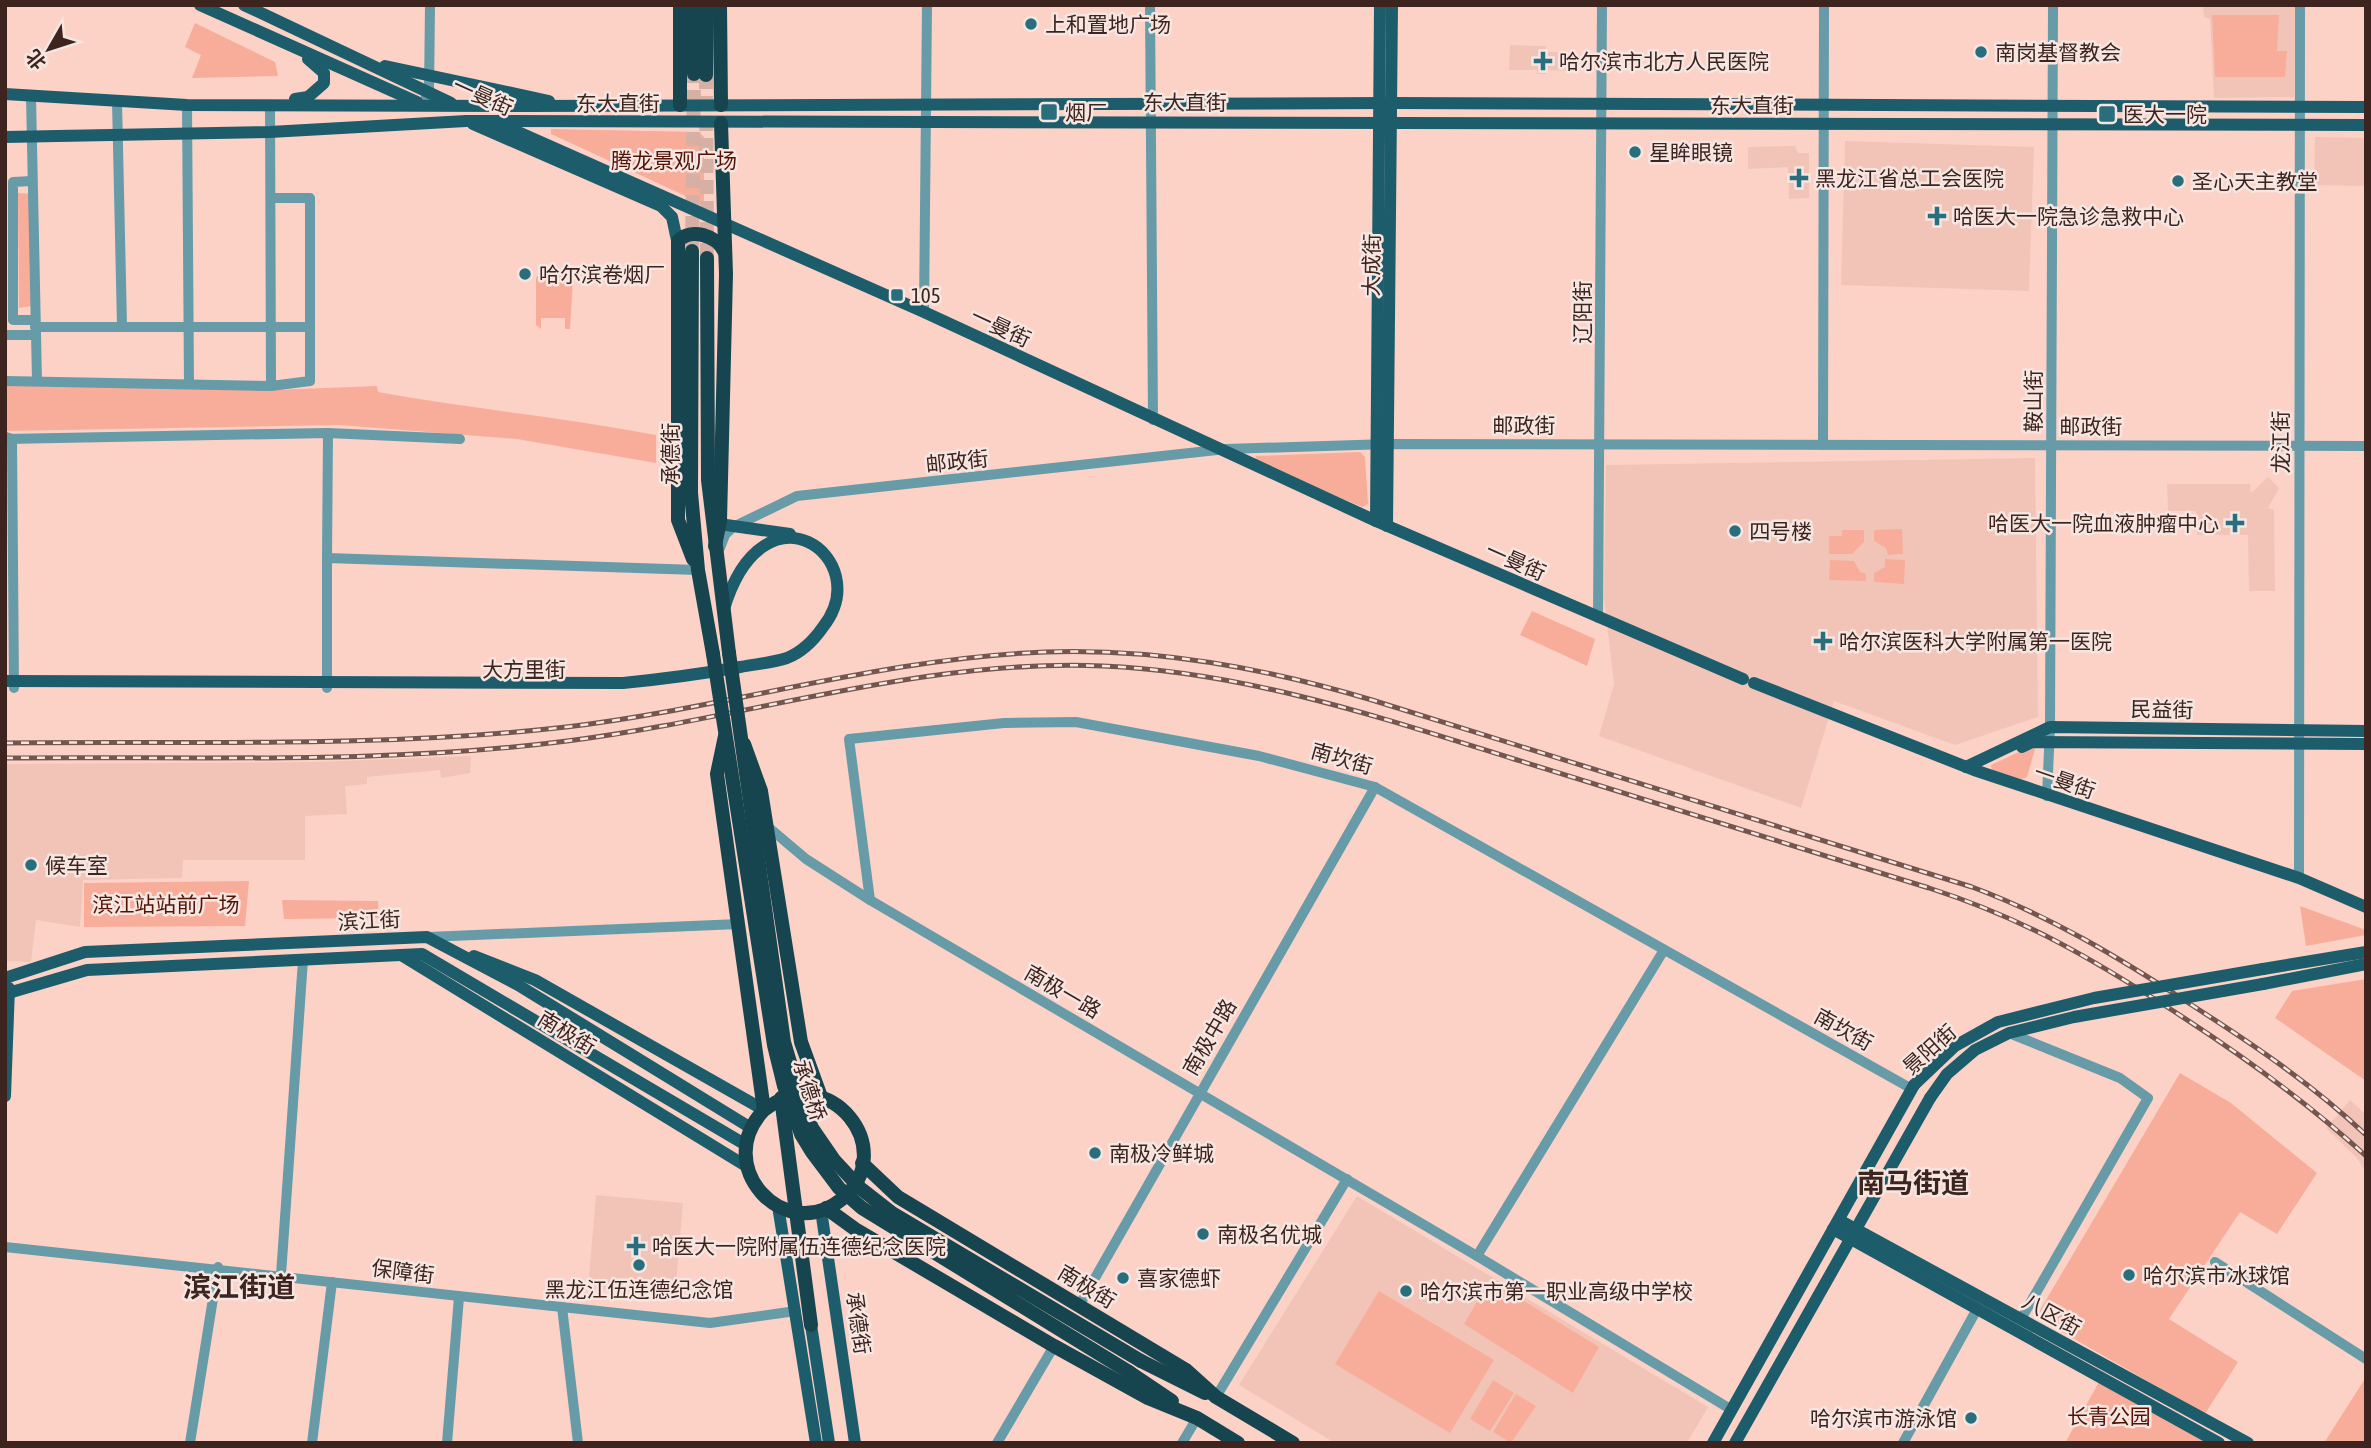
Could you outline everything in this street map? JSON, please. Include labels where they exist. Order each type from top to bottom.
[{"type":"highway","points":[[680,5],[680,105]]},
{"type":"highway","points":[[694,5],[700,75],[707,5]]},
{"type":"highway","points":[[720,5],[721,105]]},
{"type":"highway","points":[[715,546],[726,526],[721,123]]},
{"type":"highway","points":[[698,570],[678,520],[678,245],[681,237],[698,234],[714,239],[724,251]]},
{"type":"highway","name":"承德街","points":[[692,251],[691,493],[698,570],[713,654]]},
{"type":"highway","name":"承德街","points":[[707,258],[708,480],[729,653]]},
{"type":"highway","name":"承德桥","points":[[729,653],[732,734],[774,1045],[801,1134],[839,1188],[888,1227],[1129,1372],[1197,1418]]},
{"type":"highway","name":"承德桥","points":[[713,654],[732,734],[784,1042],[802,1103],[823,1146],[854,1182],[892,1213],[1141,1361],[1216,1397]]},
{"type":"highway","points":[[732,734],[756,773],[801,1042],[821,1097]]},
{"type":"highway","points":[[732,734],[717,774],[764,1110]]},
{"type":"highway","points":[[774,1045],[811,1325]]},
{"type":"highway","points":[[791,1096],[821,1097],[845,1111],[856,1126],[862,1144],[862,1163],[857,1179],[848,1194],[824,1209],[799,1212],[778,1206],[755,1185],[747,1166],[746,1145],[751,1128],[764,1110],[791,1096]]},
{"type":"highway","name":"南极街","points":[[862,1163],[898,1196],[1186,1370],[1216,1397],[1293,1443]]},
{"type":"highway","points":[[824,1209],[1054,1346],[1148,1398],[1197,1418],[1238,1443]]},
{"type":"main road","name":"一曼街","points":[[200,5],[422,105],[466,121],[661,206],[672,218],[678,245]]},
{"type":"main road","name":"一曼街","points":[[244,5],[452,104],[924,312],[1153,420],[1226,449],[1382,524],[1598,618],[1970,768],[2046,796],[2299,878],[2366,907]]},
{"type":"main road","name":"大成街","points":[[1380,5],[1385,104],[1382,524]]},
{"type":"main road","name":"大成街","points":[[1385,104],[1392,5]]},
{"type":"main road","points":[[270,105],[308,97],[324,83],[321,69],[294,48]]},
{"type":"main road","points":[[366,62],[570,106]]},
{"type":"main road","name":"东大直街","points":[[5,94],[187,105],[2366,107]]},
{"type":"main road","name":"东大直街","points":[[5,137],[270,132],[466,121],[2366,125]]},
{"type":"main road","name":"大方里街","points":[[10,684],[592,688],[683,682],[794,659],[817,643],[834,620],[842,594],[840,567],[823,545],[803,535],[726,526]]},
{"type":"main road","name":"大方里街","points":[[327,685],[623,683],[679,678],[788,658],[807,646],[831,617],[837,596],[836,574],[829,560],[816,546],[798,538],[772,542],[755,550],[732,584],[723,613]]},
{"type":"main road","name":"民益街","points":[[1970,768],[2050,727],[2299,737],[2366,744]]},
{"type":"main road","name":"民益街","points":[[1970,768],[2032,742],[2299,737],[2366,730]]},
{"type":"main road","name":"南极街","points":[[427,937],[518,985],[751,1128]]},
{"type":"main road","name":"滨江街","points":[[7,977],[85,952],[427,937]]},
{"type":"main road","name":"南极街","points":[[443,946],[489,960],[535,980],[764,1110]]},
{"type":"main road","name":"景阳街","points":[[1713,1443],[1913,1087],[1955,1046],[2006,1020],[2094,998],[2366,951]]},
{"type":"main road","name":"南极街","points":[[422,954],[746,1145]]},
{"type":"main road","name":"滨江街","points":[[7,993],[87,970],[422,954]]},
{"type":"main road","name":"南极街","points":[[401,955],[747,1166]]},
{"type":"main road","name":"景阳街","points":[[1735,1443],[1855,1235],[1930,1098],[1947,1074],[1975,1050],[2009,1033],[2074,1017],[2366,964]]},
{"type":"main road","points":[[5,1096],[7,977]]},
{"type":"main road","points":[[778,1206],[816,1443]]},
{"type":"main road","name":"承德街","points":[[824,1209],[855,1443]]},
{"type":"main road","name":"八区街","points":[[1836,1225],[2021,1319],[2248,1443]]},
{"type":"main road","name":"八区街","points":[[1855,1235],[1977,1309],[2219,1443]]},
{"type":"main road","points":[[811,1325],[829,1443]]},
{"type":"street","points":[[422,105],[429,92],[430,5]]},
{"type":"street","points":[[924,312],[927,5]]},
{"type":"street","points":[[1150,5],[1153,420]]},
{"type":"street","name":"辽阳街","points":[[1598,618],[1602,5]]},
{"type":"street","points":[[1823,445],[1824,5]]},
{"type":"street","name":"鞍山街","points":[[2046,796],[2050,743],[2053,5]]},
{"type":"street","name":"龙江街","points":[[2299,878],[2300,5]]},
{"type":"street","points":[[31,96],[37,381]]},
{"type":"street","points":[[117,101],[122,326]]},
{"type":"street","points":[[187,105],[189,384]]},
{"type":"street","points":[[270,105],[271,386]]},
{"type":"street","points":[[32,181],[13,182],[13,320],[35,327]]},
{"type":"street","points":[[5,381],[271,386],[310,381],[310,198],[272,198]]},
{"type":"street","points":[[5,335],[35,327],[310,327]]},
{"type":"street","points":[[327,685],[328,433]]},
{"type":"street","points":[[10,684],[8,438],[328,433],[460,439]]},
{"type":"street","name":"邮政街","points":[[726,526],[797,496],[1226,449],[1382,444],[2366,446]]},
{"type":"street","points":[[717,563],[726,526]]},
{"type":"street","points":[[327,558],[698,570]]},
{"type":"street","name":"南坎街","points":[[870,900],[849,739],[1004,723],[1076,722],[1259,756],[1375,787],[1913,1087]]},
{"type":"street","name":"南极中路","points":[[1079,1306],[1375,787]]},
{"type":"street","name":"南极一路","points":[[766,826],[806,859],[870,900],[1347,1179],[1732,1410]]},
{"type":"street","name":"滨江街","points":[[427,937],[739,924]]},
{"type":"street","points":[[1477,1256],[1664,950]]},
{"type":"street","points":[[281,1275],[303,960]]},
{"type":"street","points":[[2009,1033],[2120,1079],[2147,1098],[2021,1319]]},
{"type":"street","points":[[1216,1397],[1347,1179]]},
{"type":"street","name":"保障街","points":[[5,1247],[710,1323],[796,1311]]},
{"type":"street","points":[[2215,1262],[2366,1359]]},
{"type":"street","points":[[190,1443],[218,1268]]},
{"type":"street","points":[[312,1443],[332,1282]]},
{"type":"street","points":[[447,1443],[458,1297]]},
{"type":"street","points":[[562,1307],[578,1443]]},
{"type":"street","points":[[1903,1443],[1977,1309]]},
{"type":"street","points":[[997,1443],[1054,1346]]},
{"type":"street","points":[[1182,1443],[1197,1418]]},
{"type":"shaded area","points":[[2203,5],[2295,5],[2294,97],[2214,98],[2210,19],[2204,17]]},
{"type":"shaded area","name":"哈尔滨市北方人民医院","points":[[1510,45],[1546,46],[1546,52],[1576,52],[1576,71],[1546,70],[1546,74],[1537,74],[1537,70],[1509,70]]},
{"type":"shaded area","points":[[2315,137],[2366,138],[2366,186],[2314,185]]},
{"type":"shaded area","name":"哈医大一院急诊急救中心","points":[[1845,141],[2034,147],[2029,291],[1841,285]]},
{"type":"shaded area","name":"黑龙江省总工会医院","points":[[1795,146],[1798,153],[1809,153],[1809,198],[1789,199],[1788,167],[1748,169],[1748,147]]},
{"type":"shaded area","name":"哈尔滨医科大学附属第一医院","points":[[2035,458],[2038,717],[1955,745],[1834,701],[1801,808],[1599,736],[1614,684],[1604,598],[1606,465]]},
{"type":"shaded area","name":"哈医大一院血液肿瘤中心","points":[[2268,477],[2279,488],[2268,508],[2274,510],[2275,591],[2249,591],[2248,535],[2197,535],[2196,511],[2168,511],[2167,484],[2250,484],[2251,493]]},
{"type":"shaded area","points":[[471,756],[470,773],[441,778],[440,770],[367,777],[367,784],[345,786],[347,814],[305,816],[305,860],[183,860],[182,878],[83,880],[80,927],[36,920],[31,962],[5,961],[5,764],[314,762]]},
{"type":"shaded area","points":[[2350,1100],[2366,1115],[2366,1172],[2357,1158],[2326,1128]]},
{"type":"shaded area","name":"哈医大一院附属伍连德纪念医院","points":[[596,1195],[683,1203],[675,1296],[588,1288]]},
{"type":"shaded area","name":"哈尔滨市第一职业高级中学校","points":[[1357,1196],[1708,1407],[1687,1443],[1335,1443],[1239,1385]]},
{"type":"green space","points":[[2212,15],[2279,15],[2277,51],[2287,51],[2285,77],[2215,77]]},
{"type":"green space","points":[[195,23],[275,62],[278,76],[192,78],[201,55],[185,47]]},
{"type":"green space","name":"腾龙景观广场","points":[[551,129],[699,132],[704,137],[704,201],[701,203],[551,134]]},
{"type":"green space","points":[[18,193],[32,194],[31,306],[19,308]]},
{"type":"green space","points":[[541,271],[570,274],[573,280],[570,329],[565,329],[565,318],[541,318],[541,329],[536,325],[536,278]]},
{"type":"green space","points":[[5,385],[274,390],[377,386],[378,392],[656,435],[656,463],[517,439],[339,425],[5,431]]},
{"type":"green space","points":[[1360,452],[1365,457],[1368,504],[1362,507],[1255,461],[1256,456]]},
{"type":"green space","points":[[1902,529],[1903,554],[1888,555],[1886,548],[1874,541],[1874,530]]},
{"type":"green space","points":[[1842,530],[1864,530],[1864,542],[1852,554],[1829,554],[1829,536],[1842,536]]},
{"type":"green space","points":[[1885,559],[1905,560],[1904,584],[1874,582],[1874,573],[1885,567]]},
{"type":"green space","points":[[1830,560],[1854,561],[1860,572],[1866,574],[1866,581],[1829,580]]},
{"type":"green space","points":[[1532,611],[1595,639],[1587,666],[1520,635]]},
{"type":"green space","points":[[2032,746],[2035,749],[2027,777],[2022,779],[1992,771],[1991,765]]},
{"type":"green space","name":"滨江站站前广场","points":[[249,881],[245,926],[84,927],[84,883]]},
{"type":"green space","points":[[282,900],[378,901],[379,918],[284,919]]},
{"type":"green space","points":[[2300,906],[2366,930],[2366,935],[2306,946]]},
{"type":"green space","points":[[2366,979],[2366,1081],[2275,1018],[2292,991]]},
{"type":"green space","name":"哈尔滨市冰球馆","points":[[2180,1073],[2231,1103],[2317,1173],[2277,1234],[2240,1212],[2169,1319],[2238,1362],[2205,1414],[2036,1317]]},
{"type":"green space","points":[[1490,1280],[1599,1347],[1573,1393],[1464,1324]]},
{"type":"green space","points":[[1379,1291],[1494,1360],[1450,1433],[1335,1364]]},
{"type":"green space","points":[[2366,1377],[2366,1443],[2324,1443]]},
{"type":"green space","points":[[1493,1380],[1514,1393],[1490,1431],[1470,1419]]},
{"type":"green space","name":"长青公园","points":[[2099,1382],[2211,1443],[2065,1443]]},
{"type":"green space","points":[[1516,1394],[1536,1406],[1511,1443],[1493,1432]]},
{"type":"tunnel","points":[[692,251],[694,74]]},
{"type":"tunnel","points":[[706,75],[707,258]]},
{"type":"railway","points":[[5,743],[356,741],[496,734],[626,719],[864,673],[984,656],[1045,652],[1128,653],[1210,662],[1292,678],[1372,700],[2001,898],[2083,938],[2211,1017],[2302,1081],[2366,1135]]},
{"type":"railway","points":[[5,758],[286,758],[427,754],[497,749],[633,731],[834,692],[968,671],[1036,666],[1103,666],[1209,677],[1311,699],[1413,728],[1929,888],[1996,913],[2086,957],[2144,992],[2249,1062],[2366,1156]]},
{"type":"place","name":"上和置地广场","points":[[1031,24]]},
{"type":"place","name":"南岗基督教会","points":[[1981,52]]},
{"type":"place","name":"哈尔滨市北方人民医院","points":[[1543,61]]},
{"type":"place","name":"烟厂","points":[[1049,112]]},
{"type":"place","name":"医大一院","points":[[2107,114]]},
{"type":"place","name":"星眸眼镜","points":[[1635,152]]},
{"type":"place","name":"黑龙江省总工会医院","points":[[1799,178]]},
{"type":"place","name":"圣心天主教堂","points":[[2178,181]]},
{"type":"place","name":"哈医大一院急诊急救中心","points":[[1937,216]]},
{"type":"place","name":"哈尔滨卷烟厂","points":[[525,274]]},
{"type":"place","name":"105","points":[[897,295]]},
{"type":"place","name":"哈医大一院血液肿瘤中心","points":[[2235,523]]},
{"type":"place","name":"四号楼","points":[[1735,531]]},
{"type":"place","name":"哈尔滨医科大学附属第一医院","points":[[1823,641]]},
{"type":"place","name":"候车室","points":[[31,865]]},
{"type":"place","name":"南极冷鲜城","points":[[1095,1153]]},
{"type":"place","name":"南极名优城","points":[[1203,1234]]},
{"type":"place","name":"哈医大一院附属伍连德纪念医院","points":[[636,1246]]},
{"type":"place","name":"黑龙江伍连德纪念馆","points":[[639,1265]]},
{"type":"place","name":"哈尔滨市冰球馆","points":[[2129,1275]]},
{"type":"place","name":"喜家德虾","points":[[1123,1278]]},
{"type":"place","name":"哈尔滨市第一职业高级中学校","points":[[1406,1291]]},
{"type":"place","name":"哈尔滨市游泳馆","points":[[1971,1418]]},
{"type":"district","name":"南马街道","points":[[1913,1183]]},
{"type":"district","name":"滨江街道","points":[[239,1287]]}]
